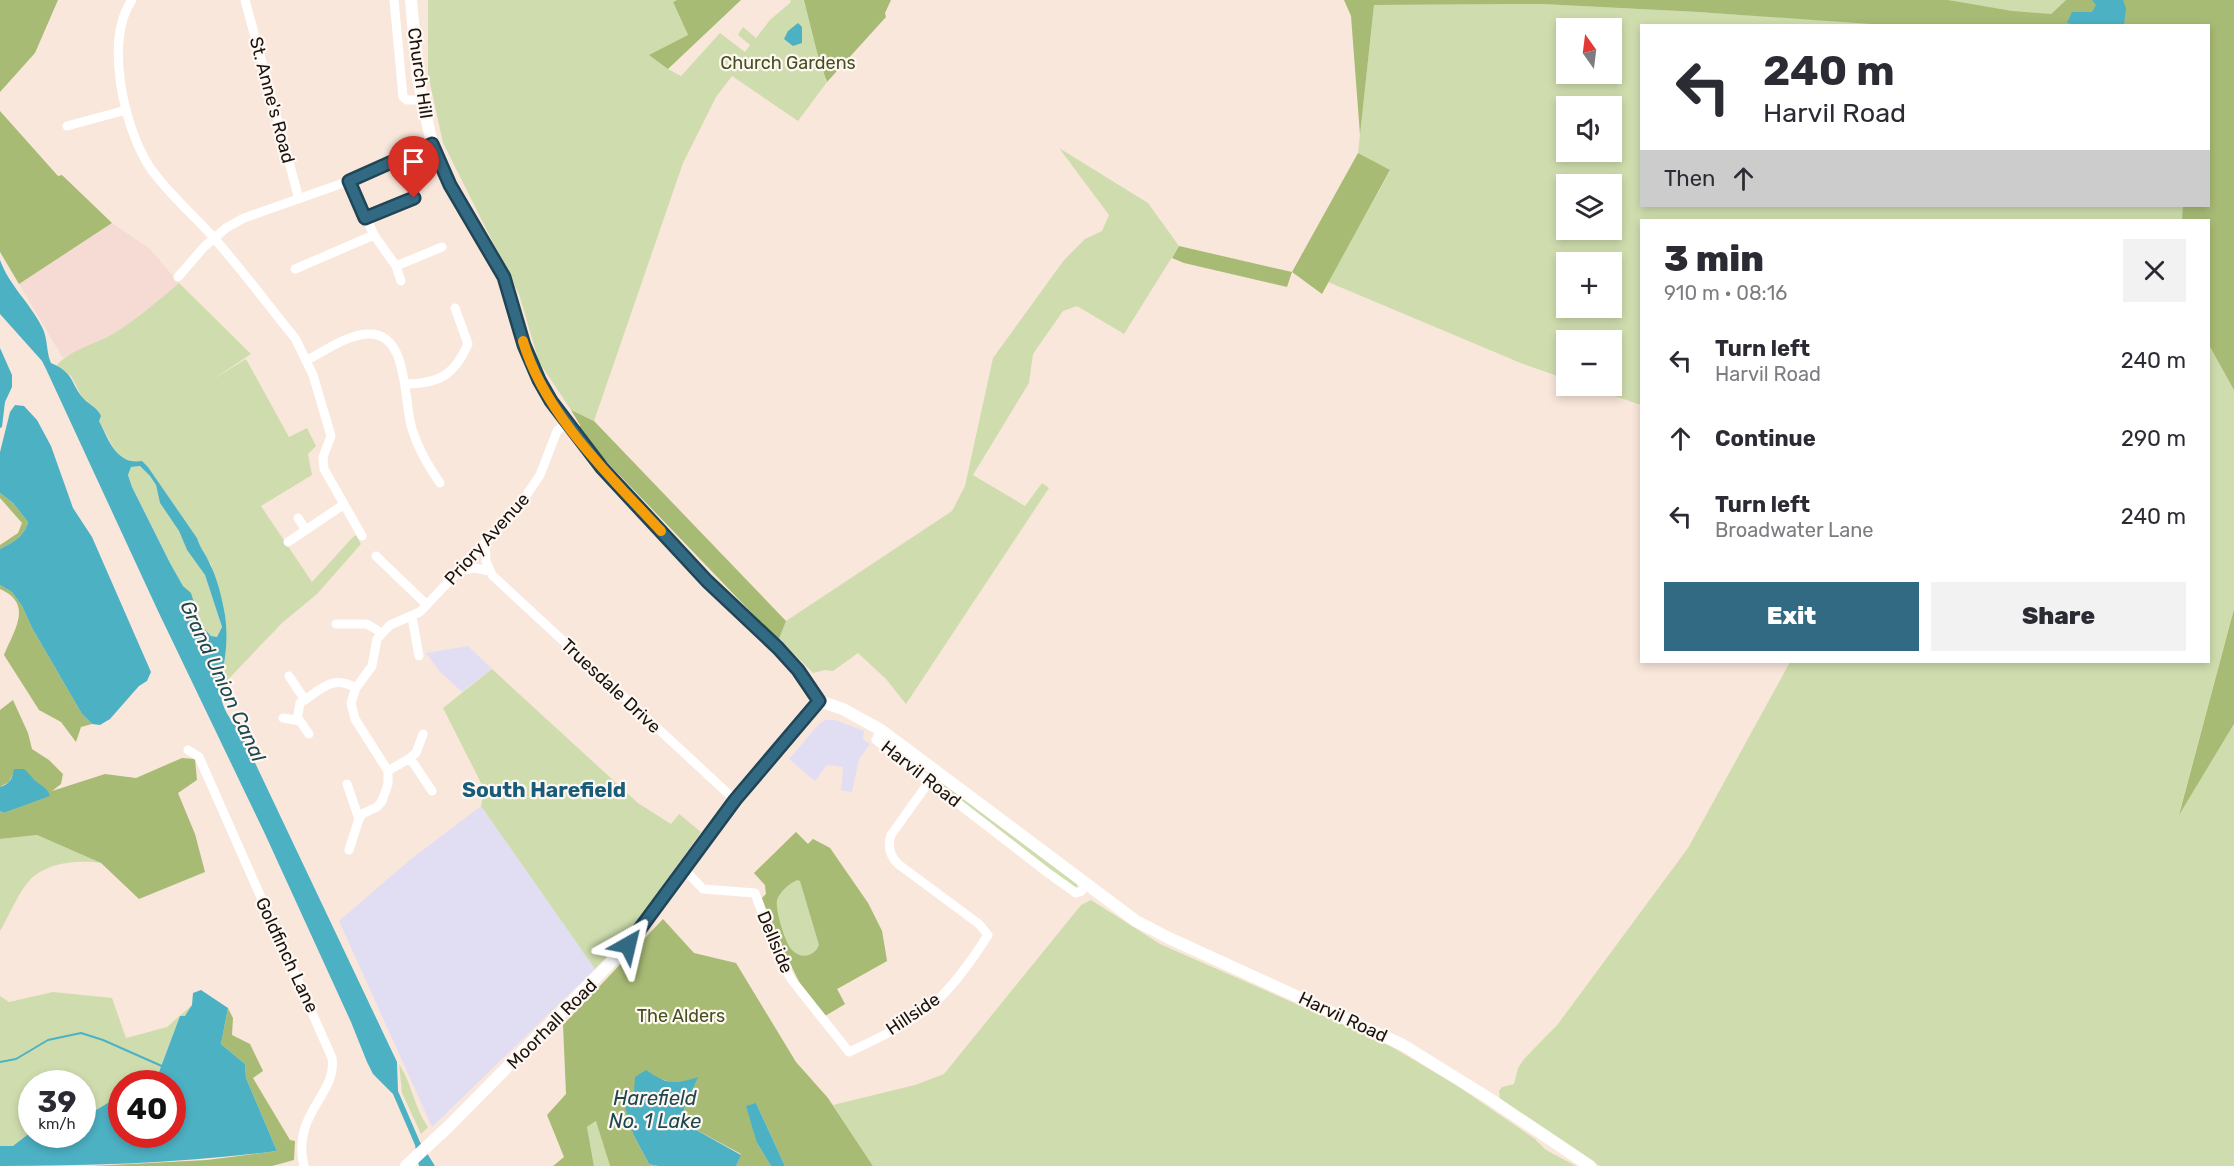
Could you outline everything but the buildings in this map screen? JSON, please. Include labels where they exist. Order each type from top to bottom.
[{"type":"street","points":[[132,0],[121,19],[118,46],[126,110],[148,165],[159,180],[214,237],[295,338],[307,360],[331,436],[322,463],[362,536]]},
{"type":"street","name":"St. Anne's Road","points":[[245,0],[299,199]]},
{"type":"street","points":[[394,0],[403,97],[407,100],[421,100]]},
{"type":"street","name":"Church Hill","points":[[411,0],[421,100],[432,144],[450,185],[504,277],[531,363],[551,401],[567,423]]},
{"type":"street","points":[[67,126],[126,110]]},
{"type":"street","points":[[178,277],[214,237],[244,218],[349,181],[432,144]]},
{"type":"street","points":[[349,181],[365,218],[396,266],[401,281]]},
{"type":"street","points":[[365,218],[414,198]]},
{"type":"street","points":[[295,269],[374,235]]},
{"type":"street","points":[[396,266],[442,247]]},
{"type":"street","points":[[406,384],[435,381],[452,371],[468,344],[455,309]]},
{"type":"street","points":[[307,360],[359,335],[374,334],[391,343],[406,384],[407,410],[412,430],[422,455],[440,483]]},
{"type":"street","points":[[567,423],[602,468],[707,581],[784,653],[819,701]]},
{"type":"street","name":"Priory Avenue","points":[[382,633],[390,625],[412,617],[427,605],[530,493],[542,471],[557,431],[567,423]]},
{"type":"street","points":[[288,542],[343,505]]},
{"type":"street","points":[[298,518],[306,530]]},
{"type":"street","points":[[457,571],[475,568],[489,571],[485,542]]},
{"type":"street","points":[[376,556],[427,605]]},
{"type":"street","name":"Truesdale Drive","points":[[489,571],[735,800]]},
{"type":"street","points":[[412,617],[419,656]]},
{"type":"street","points":[[336,624],[367,624],[382,633],[375,648],[372,666],[356,688],[351,703],[352,711],[388,771],[388,784],[382,801],[377,807],[362,814],[349,849]]},
{"type":"street","points":[[289,676],[305,700]]},
{"type":"street","points":[[297,720],[299,706],[333,682],[340,681],[356,688]]},
{"type":"street","name":"Harvil Road","points":[[819,701],[843,709],[881,730],[933,777],[1136,921],[1403,1045],[1490,1099],[1590,1166]]},
{"type":"street","name":"Moorhall Road","points":[[407,1165],[614,962],[735,800],[819,701]]},
{"type":"street","points":[[284,718],[300,721],[309,734]]},
{"type":"street","points":[[388,771],[416,753],[423,734]]},
{"type":"street","name":"Goldfinch Lane","points":[[188,750],[199,757],[332,1058],[333,1073],[305,1125],[301,1148],[304,1166]]},
{"type":"street","points":[[410,758],[432,791]]},
{"type":"street","name":"Hillside","points":[[849,1052],[917,1015],[934,1003],[988,935],[979,924],[898,864],[891,855],[889,845],[891,836],[933,777]]},
{"type":"street","points":[[347,784],[359,819]]},
{"type":"street","name":"Dellside","points":[[684,869],[703,889],[755,893],[774,947],[790,979],[849,1052]]},
{"type":"shaded area","points":[[112,223],[150,249],[179,283],[141,316],[112,335],[63,358],[19,284]]},
{"type":"shaded area","points":[[468,646],[492,669],[462,692],[440,672],[426,653]]},
{"type":"shaded area","points":[[835,720],[864,731],[863,739],[870,744],[859,759],[852,792],[841,790],[843,767],[827,765],[815,781],[789,759],[820,723]]},
{"type":"shaded area","points":[[481,806],[595,969],[432,1127],[339,921],[411,859]]},
{"type":"green space","points":[[0,0],[58,0],[35,53],[0,92]]},
{"type":"green space","name":"Church Gardens","points":[[428,0],[677,0],[673,2],[688,35],[668,69],[681,76],[720,33],[745,52],[750,45],[738,35],[743,27],[756,38],[770,20],[791,2],[790,0],[887,0],[825,80],[827,82],[798,121],[732,76],[716,97],[683,163],[594,421],[571,410],[539,362],[519,294],[443,143],[428,74]]},
{"type":"green space","points":[[677,0],[741,0],[668,69],[649,55],[688,35],[673,2]]},
{"type":"green space","points":[[804,0],[891,0],[885,13],[886,17],[827,82]]},
{"type":"green space","points":[[1344,0],[1948,0],[2012,11],[2051,14],[2066,0],[2234,0],[2234,390],[2210,347],[2210,219],[2182,219],[2183,207],[2210,207],[2210,24],[1871,24],[1541,4],[1374,5],[1360,135],[1351,16]]},
{"type":"green space","points":[[1948,0],[2066,0],[2051,14],[2012,15]]},
{"type":"green space","points":[[2234,0],[2234,609],[2179,814],[2234,724],[2234,1166],[1600,1166],[1500,1099],[1499,1091],[1502,1087],[1514,1084],[1518,1068],[1524,1059],[1558,1024],[1688,848],[1789,663],[2210,663],[2210,219],[1640,219],[1640,405],[1614,396],[1622,396],[1622,330],[1556,330],[1556,376],[1523,364],[1328,282],[1390,171],[1358,153],[1374,5],[1541,4],[1884,24],[1640,24],[1640,207],[2210,207],[2210,24]]},
{"type":"green space","points":[[0,111],[58,176],[62,175],[112,223],[19,284],[0,252]]},
{"type":"green space","points":[[1059,148],[1148,203],[1179,246],[1124,334],[1077,306],[1063,311],[1033,354],[1029,383],[973,475],[1025,506],[1042,483],[1049,488],[906,704],[886,679],[858,653],[833,671],[813,673],[779,639],[786,621],[952,511],[965,486],[993,358],[1064,260],[1085,239],[1102,231],[1109,215]]},
{"type":"green space","points":[[1358,153],[1390,170],[1322,294],[1292,272]]},
{"type":"green space","points":[[1179,246],[1292,272],[1287,287],[1184,263],[1172,258]]},
{"type":"green space","points":[[179,283],[251,354],[212,380],[246,359],[289,437],[307,428],[316,446],[308,454],[312,475],[261,506],[312,582],[356,535],[361,544],[317,594],[282,623],[220,688],[225,658],[225,616],[211,564],[200,550],[197,538],[148,467],[118,456],[99,421],[99,411],[82,397],[71,376],[56,366],[76,351],[122,328]]},
{"type":"green space","points":[[571,410],[594,421],[786,621],[779,639],[580,434],[580,425]]},
{"type":"green space","points":[[140,466],[156,485],[160,503],[179,531],[187,550],[205,575],[222,627],[217,637],[211,636],[201,625],[191,594],[183,586],[170,563],[132,487],[128,475],[131,467]]},
{"type":"green space","points":[[0,493],[13,503],[28,522],[21,535],[0,549],[0,545],[18,533],[22,523],[0,498]]},
{"type":"green space","points":[[0,585],[12,592],[22,606],[32,628],[82,714],[92,724],[81,727],[76,742],[61,722],[39,710],[4,655],[16,627],[19,610],[16,602],[0,589]]},
{"type":"green space","points":[[2234,609],[2234,724],[2179,815]]},
{"type":"green space","points":[[492,669],[638,803],[671,824],[679,814],[701,832],[627,936],[595,969],[481,806],[484,789],[443,708]]},
{"type":"green space","points":[[13,700],[28,733],[32,749],[49,760],[63,774],[61,784],[52,791],[105,774],[136,778],[182,758],[195,759],[197,780],[178,793],[195,834],[205,872],[139,899],[101,863],[37,835],[0,839],[0,811],[4,813],[49,796],[34,779],[13,774],[9,782],[0,787],[0,710]]},
{"type":"green space","points":[[939,780],[1077,884],[1077,887],[1074,888],[937,783]]},
{"type":"green space","points":[[796,832],[808,844],[813,839],[830,848],[868,903],[882,931],[887,961],[837,989],[845,1004],[825,1016],[776,934],[762,898],[766,894],[765,885],[754,873]]},
{"type":"green space","points":[[796,832],[808,844],[813,839],[830,848],[868,903],[882,931],[887,961],[837,989],[845,1004],[825,1016],[800,984],[762,898],[766,894],[765,885],[754,873]],"holes":[[[797,880],[800,881],[819,945],[814,952],[803,956],[789,946],[781,926],[777,904],[778,897],[785,888]]]},
{"type":"green space","points":[[37,835],[101,863],[63,864],[53,866],[36,875],[21,892],[0,931],[0,839]]},
{"type":"green space","points":[[1091,900],[1160,944],[1387,1044],[1456,1085],[1535,1139],[1546,1150],[1576,1166],[873,1166],[833,1105],[915,1085],[944,1074],[1081,905]]},
{"type":"green space","name":"The Alders","points":[[663,919],[694,953],[736,963],[796,1062],[828,1098],[873,1166],[785,1166],[756,1103],[757,1143],[771,1166],[736,1166],[741,1154],[689,1126],[684,1109],[697,1078],[677,1084],[658,1078],[626,1096],[621,1093],[633,1134],[649,1164],[658,1166],[610,1166],[596,1121],[587,1127],[594,1166],[553,1166],[564,1157],[547,1115],[566,1094],[563,1025]]},
{"type":"green space","points":[[53,992],[112,998],[126,1038],[167,1027],[192,1005],[185,1017],[180,1016],[160,1070],[108,1070],[108,1103],[96,1110],[96,1070],[18,1070],[18,1143],[13,1147],[0,1146],[0,996],[9,1002]]},
{"type":"green space","points":[[228,1008],[233,1018],[232,1035],[250,1044],[263,1071],[253,1078],[290,1140],[295,1141],[294,1160],[272,1166],[92,1166],[207,1160],[277,1151],[246,1078],[245,1064],[221,1044]]},
{"type":"green space","points":[[399,1064],[419,1112],[428,1127],[421,1134],[402,1093]]},
{"type":"green space","points":[[597,1121],[610,1166],[594,1166],[587,1127]]},
{"type":"water","points":[[2092,0],[2123,0],[2126,8],[2124,24],[2067,23],[2072,12],[2092,12],[2096,5]]},
{"type":"water","points":[[798,23],[802,27],[802,43],[793,46],[784,39],[788,31]]},
{"type":"water","points":[[0,260],[9,278],[42,327],[51,363],[69,375],[84,399],[98,411],[101,416],[99,421],[114,450],[126,459],[142,461],[148,467],[197,538],[214,574],[225,615],[226,652],[221,695],[226,711],[239,729],[397,1062],[398,1091],[420,1142],[435,1166],[419,1166],[415,1145],[393,1094],[373,1074],[367,1062],[265,834],[42,361],[0,314]],"holes":[[[140,466],[156,485],[160,503],[179,531],[187,550],[205,575],[222,627],[217,637],[211,636],[201,625],[191,593],[183,586],[170,563],[128,475],[131,467]]]},
{"type":"water","points":[[0,348],[12,375],[12,387],[5,402],[0,428]]},
{"type":"water","points":[[15,405],[24,406],[37,420],[51,446],[73,508],[92,537],[151,672],[147,681],[139,686],[110,719],[100,725],[92,724],[82,714],[32,628],[22,606],[12,592],[0,585],[0,549],[21,535],[28,522],[13,503],[0,493],[0,452],[10,412]]},
{"type":"water","points":[[14,769],[24,769],[46,789],[50,796],[4,813],[0,811],[0,787],[10,781]]},
{"type":"water","points":[[201,990],[228,1008],[221,1044],[245,1064],[246,1078],[277,1151],[139,1163],[0,1166],[0,1146],[13,1146],[18,1142],[18,1148],[96,1148],[96,1110],[108,1103],[108,1148],[186,1148],[186,1070],[160,1070],[180,1016],[185,1016],[192,1005],[193,993]]},
{"type":"water","name":"Harefield No. 1 Lake","points":[[646,1070],[671,1082],[698,1077],[684,1109],[689,1126],[741,1155],[736,1166],[649,1164],[633,1134],[620,1091],[626,1096],[634,1092],[635,1077]]},
{"type":"water","name":"Harefield No. 1 Lake","points":[[756,1103],[785,1166],[771,1166],[757,1143],[746,1106]]},
{"type":"waterway","points":[[0,1062],[16,1059],[48,1040],[81,1033],[103,1040],[164,1067]]},
{"type":"slow traffic","points":[[523,341],[531,363],[551,401],[602,468],[661,531]]},
{"type":"district","name":"South Harefield","points":[[544,789]]},
{"type":"route","points":[[414,198],[365,218],[349,181],[432,144],[450,185],[504,277],[524,345],[551,401],[602,468],[707,581],[778,648],[798,670],[819,701],[735,800],[628,945]]},
{"type":"water label","name":"Grand Union Canal","points":[[223,681]]}]
